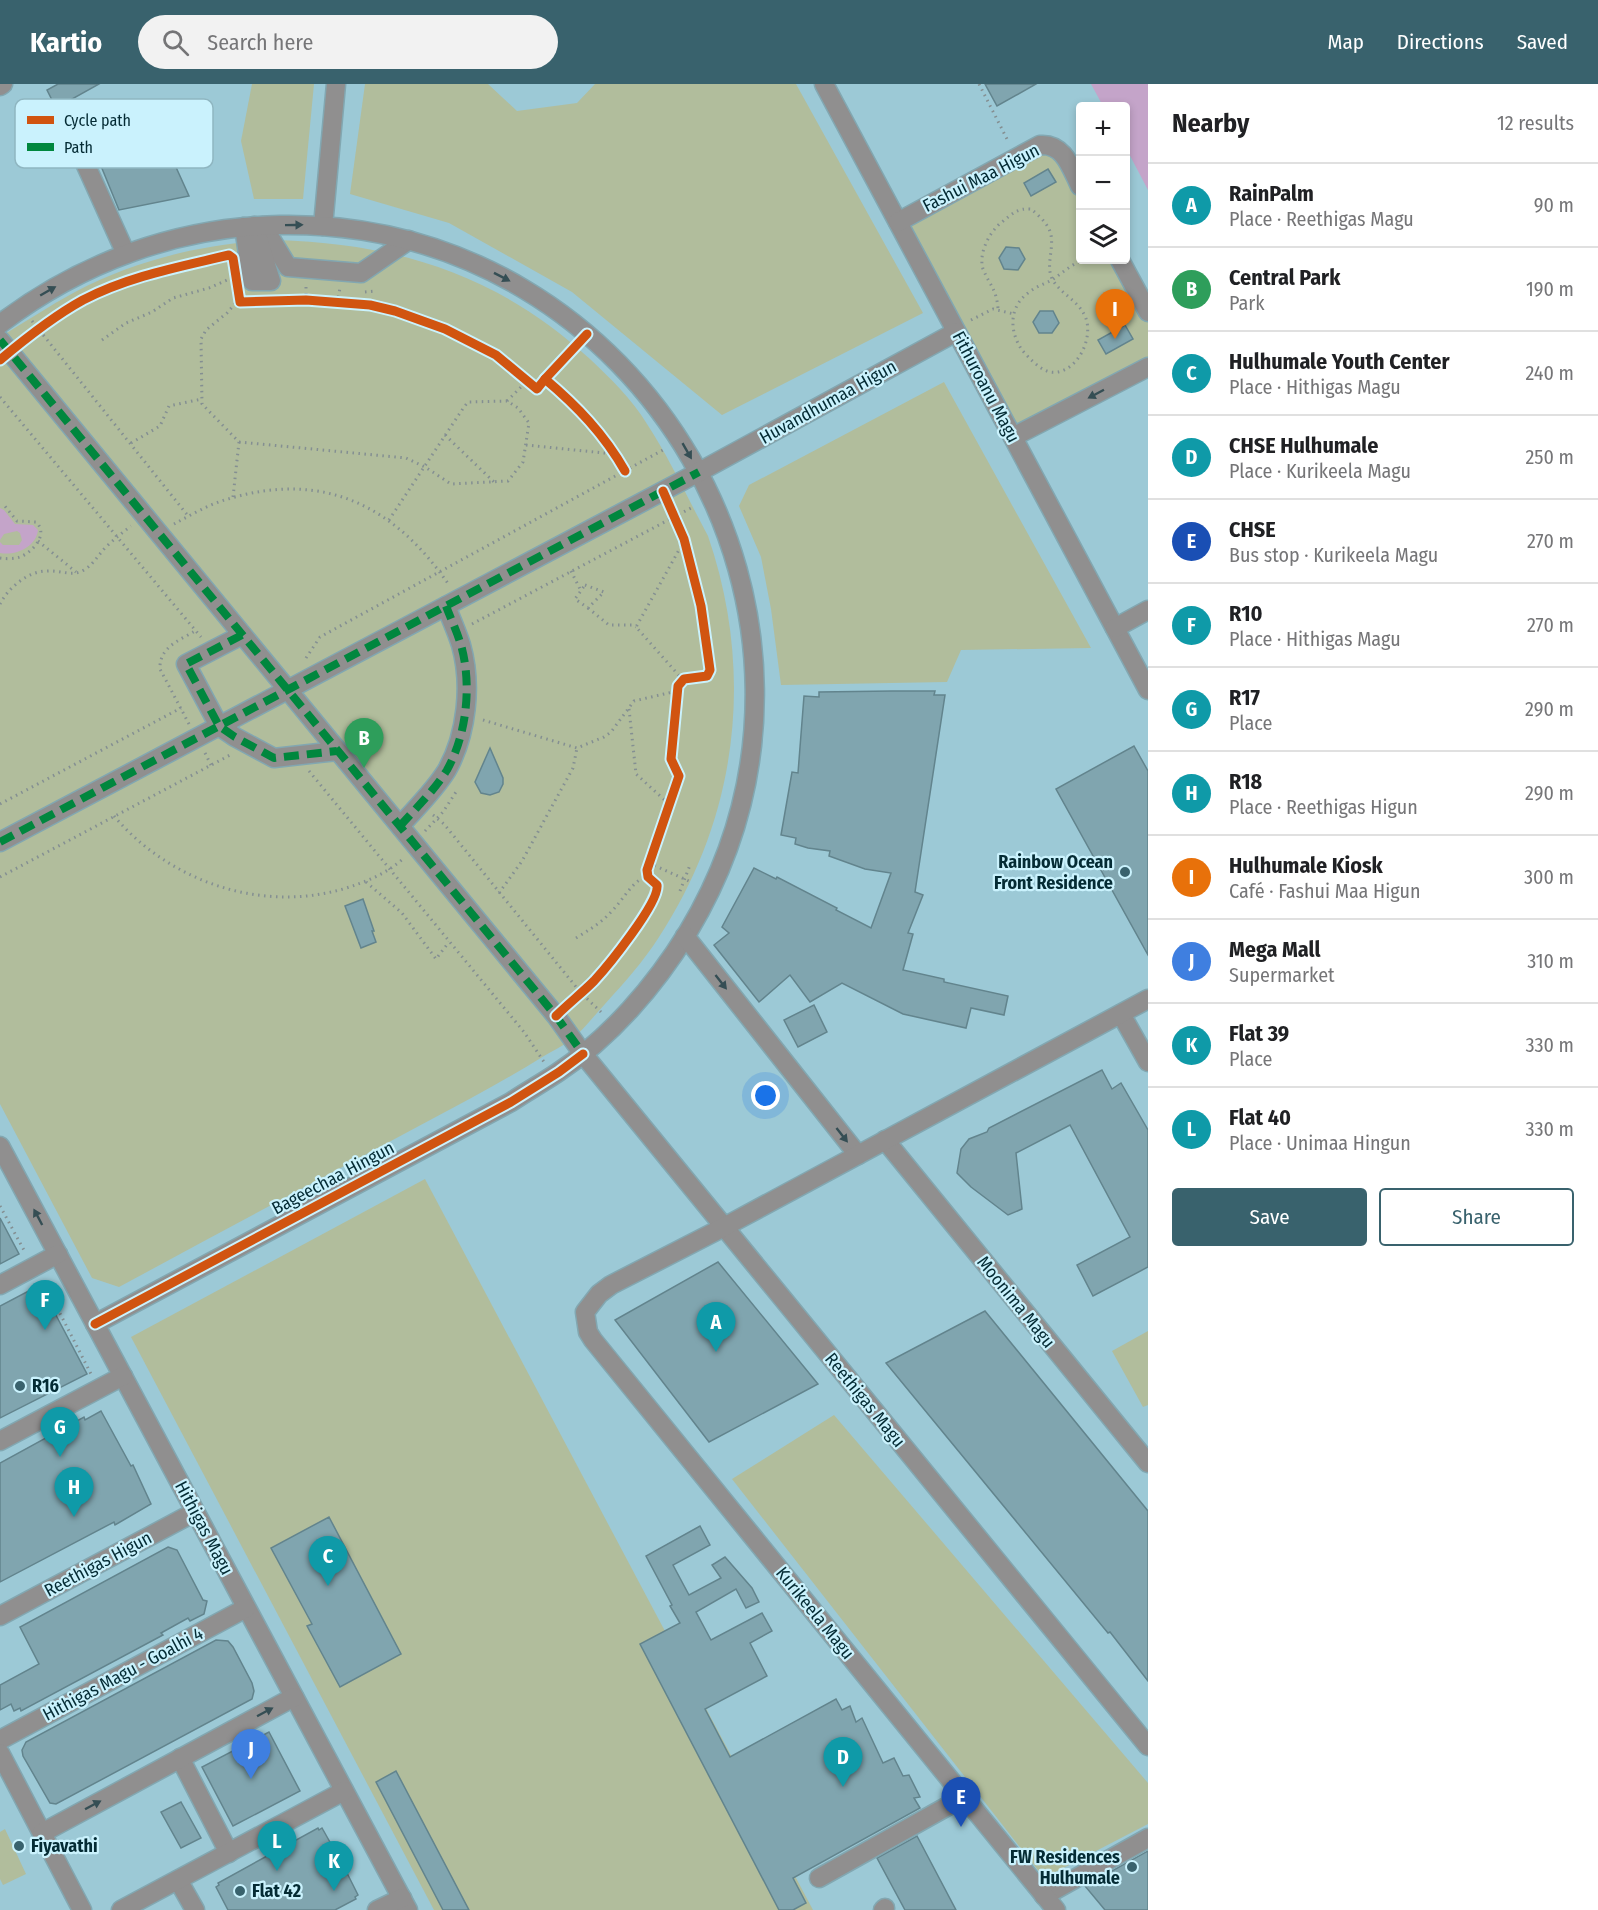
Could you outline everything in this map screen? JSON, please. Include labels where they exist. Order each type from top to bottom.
[{"type":"street","points":[[323,226],[336,84]]},
{"type":"street","name":"Fithuroanu Magu","points":[[824,84],[1148,690]]},
{"type":"street","name":"Fashui Maa Higun","points":[[897,222],[1040,145],[1054,147],[1064,155],[1076,178]]},
{"type":"street","points":[[87,168],[126,254]]},
{"type":"street","points":[[254,226],[288,267],[361,273],[409,240]]},
{"type":"street","points":[[247,270],[254,248],[254,226]]},
{"type":"street","name":"Bageechaa Hingun","points":[[0,324],[68,280],[126,254],[188,236],[254,226],[323,226],[355,229],[409,240],[459,257],[498,274],[559,311],[618,362],[648,394],[681,440],[712,497],[725,530],[750,624],[754,688],[751,748],[745,783],[728,845],[709,891],[685,936],[651,985],[614,1025],[583,1054],[511,1102],[95,1324]]},
{"type":"street","points":[[1122,264],[1148,312]]},
{"type":"street","name":"Huvandhumaa Higun","points":[[0,842],[699,472],[956,330]]},
{"type":"street","name":"Reethigas Magu","points":[[5,346],[400,826],[555,1016],[583,1054],[1148,1746]]},
{"type":"street","points":[[1013,437],[1148,367]]},
{"type":"street","points":[[400,826],[447,770],[462,730],[466,710],[466,687],[461,645],[456,632],[452,602]]},
{"type":"street","points":[[1115,628],[1148,610]]},
{"type":"street","points":[[242,635],[186,664],[219,726],[274,758],[338,751]]},
{"type":"street","points":[[685,936],[858,1155]]},
{"type":"street","points":[[724,1227],[1148,999]]},
{"type":"street","points":[[1121,1014],[1148,1062]]},
{"type":"street","name":"Moonima Magu","points":[[885,1140],[1148,1463]]},
{"type":"street","name":"Hithigas Magu","points":[[0,1146],[405,1904]]},
{"type":"street","name":"Kurikeela Magu","points":[[724,1227],[611,1285],[595,1298],[585,1312],[588,1332],[1056,1910]]},
{"type":"street","points":[[0,1285],[58,1254]]},
{"type":"street","points":[[0,1441],[123,1376]]},
{"type":"street","name":"Reethigas Higun","points":[[0,1616],[195,1512]]},
{"type":"street","name":"Hithigas Magu - Goalhi 4","points":[[0,1740],[246,1608]]},
{"type":"street","points":[[42,1833],[294,1697]]},
{"type":"street","points":[[0,1753],[82,1910]]},
{"type":"street","points":[[180,1758],[229,1853]]},
{"type":"street","points":[[121,1910],[344,1791]]},
{"type":"street","points":[[819,1878],[964,1797]]},
{"type":"street","points":[[1044,1896],[1148,1838]]},
{"type":"street","points":[[178,1880],[195,1910]]},
{"type":"street","points":[[377,1910],[405,1904]]},
{"type":"path","points":[[979,84],[1016,158]]},
{"type":"path","points":[[998,308],[996,293],[982,266],[984,252],[993,229],[1021,208],[1030,209],[1049,229],[1051,240],[1049,269],[1052,279],[1079,307],[1089,331],[1082,354],[1062,371],[1049,372],[1041,368],[1019,345],[1012,320],[1026,294],[1052,279],[1076,263]]},
{"type":"path","points":[[247,270],[239,299],[202,334],[201,339],[202,404],[239,442],[406,458],[425,466],[451,484],[494,482],[508,481],[523,462],[529,423],[519,408],[507,401],[468,402],[445,435],[425,466],[389,520]]},
{"type":"path","points":[[102,340],[126,323],[152,312],[173,298],[209,288],[247,270]]},
{"type":"path","points":[[239,299],[240,302],[251,301]]},
{"type":"path","points":[[295,300],[316,301]]},
{"type":"path","points":[[327,302],[347,304]]},
{"type":"path","points":[[22,308],[43,327],[189,517]]},
{"type":"path","points":[[956,330],[993,309],[998,308],[1014,314]]},
{"type":"path","points":[[5,346],[43,327]]},
{"type":"path","points":[[518,373],[537,389]]},
{"type":"path","points":[[507,401],[527,381]]},
{"type":"path","points":[[0,397],[212,651]]},
{"type":"path","points":[[131,443],[160,426],[169,406],[202,399]]},
{"type":"path","points":[[445,435],[494,482]]},
{"type":"path","points":[[303,663],[320,637],[681,440]]},
{"type":"path","points":[[233,497],[239,442]]},
{"type":"path","points":[[526,445],[612,450],[625,471]]},
{"type":"path","points":[[158,532],[233,497],[274,490],[307,490],[352,500],[389,520],[411,538],[440,572],[452,602]]},
{"type":"path","points":[[663,491],[689,558]]},
{"type":"path","points":[[456,632],[712,497]]},
{"type":"path","points":[[0,558],[23,555],[39,541],[42,533],[39,525],[32,521],[17,521],[4,505]]},
{"type":"path","points":[[0,604],[5,593],[12,586],[40,572],[78,573],[90,566],[117,537],[146,517]]},
{"type":"path","points":[[39,541],[78,573]]},
{"type":"path","points":[[636,627],[684,541]]},
{"type":"path","points":[[571,571],[581,591]]},
{"type":"path","points":[[588,608],[604,592],[585,585],[575,599],[609,625],[636,627],[687,678],[678,686],[676,703]]},
{"type":"path","points":[[483,720],[577,748],[611,732],[637,700],[677,691]]},
{"type":"path","points":[[0,804],[181,708]]},
{"type":"path","points":[[629,708],[636,774],[668,810],[674,793]]},
{"type":"path","points":[[0,877],[249,745]]},
{"type":"path","points":[[499,893],[522,861],[573,768],[577,748]]},
{"type":"path","points":[[296,756],[524,1032],[553,1076]]},
{"type":"path","points":[[422,802],[436,819],[444,824],[499,893],[614,1025]]},
{"type":"path","points":[[114,816],[149,850],[187,874],[214,885],[267,896],[319,895],[365,881],[390,870],[417,848]]},
{"type":"path","points":[[576,938],[598,925],[613,911],[634,883],[647,874],[651,858],[684,879],[709,891]]},
{"type":"path","points":[[680,891],[690,865]]},
{"type":"path","points":[[647,874],[656,882]]},
{"type":"path","points":[[365,881],[402,913],[436,959],[450,942]]},
{"type":"path","points":[[555,1016],[584,990]]},
{"type":"path","points":[[0,1206],[26,1253]]},
{"type":"path","points":[[38,1284],[45,1284],[91,1374],[88,1380]]},
{"type":"green space","points":[[252,84],[314,84],[303,199],[254,199],[241,141]]},
{"type":"green space","points":[[365,84],[488,84],[517,111],[577,103],[595,84],[796,84],[923,313],[722,415],[572,292],[449,223],[350,194]]},
{"type":"green space","points":[[1047,145],[1076,181],[1076,264],[1122,264],[1148,312],[1148,367],[1013,437],[898,222]]},
{"type":"green space","points":[[277,240],[365,248],[406,257],[483,285],[520,306],[555,330],[590,359],[620,389],[635,406],[655,437],[708,536],[723,588],[731,639],[734,691],[731,742],[722,793],[707,843],[686,891],[646,955],[576,1036],[502,1081],[119,1287],[92,1278],[0,1104],[0,337],[75,292],[123,270],[198,249]]},
{"type":"green space","points":[[944,382],[1091,648],[961,650],[947,682],[781,685],[771,609],[761,557],[739,506],[749,485]]},
{"type":"green space","points":[[425,1179],[813,1910],[434,1910],[131,1337]]},
{"type":"green space","points":[[1148,1331],[1148,1405],[1143,1407],[1112,1351]]},
{"type":"green space","points":[[834,1415],[1148,1783],[1148,1824],[1044,1878],[732,1479]]},
{"type":"green space","points":[[5,1829],[26,1874],[3,1885],[0,1879],[0,1832]]},
{"type":"shaded area","points":[[1091,84],[1148,84],[1148,190],[1130,156],[1130,102],[1101,102]]},
{"type":"shaded area","points":[[0,508],[15,524],[33,525],[38,530],[29,546],[19,552],[0,553],[0,542],[3,545],[19,545],[22,540],[17,531],[4,534],[0,540]]},
{"type":"building","points":[[58,84],[99,84],[72,99],[52,99],[47,90]]},
{"type":"building","points":[[985,84],[1036,84],[997,106]]},
{"type":"building","points":[[102,168],[176,168],[189,196],[119,210]]},
{"type":"building","points":[[1048,169],[1056,182],[1031,196],[1024,183]]},
{"type":"building","points":[[1006,247],[1019,248],[1025,259],[1018,270],[1004,269],[999,258]]},
{"type":"building","points":[[1040,311],[1053,311],[1059,323],[1052,333],[1039,333],[1033,322]]},
{"type":"building","points":[[1125,325],[1133,339],[1106,354],[1098,340]]},
{"type":"building","points":[[935,691],[934,695],[945,695],[915,892],[923,895],[908,933],[913,934],[903,970],[1008,996],[1004,1015],[971,1008],[966,1028],[903,1014],[842,983],[810,1002],[790,975],[759,1002],[714,945],[729,933],[722,927],[754,868],[776,879],[777,877],[871,928],[891,873],[865,869],[829,856],[830,851],[795,844],[796,838],[781,835],[792,772],[798,773],[804,696],[819,697],[819,692]]},
{"type":"building","name":"Rainbow Ocean Front Residence","points":[[1134,746],[1148,771],[1148,955],[1056,789]]},
{"type":"building","points":[[490,748],[503,778],[503,784],[499,792],[490,795],[481,793],[475,782]]},
{"type":"building","points":[[363,899],[376,942],[361,948],[345,906]]},
{"type":"building","points":[[814,1005],[827,1032],[798,1047],[784,1020]]},
{"type":"building","points":[[1102,1070],[1112,1089],[1121,1083],[1148,1130],[1148,1267],[1093,1296],[1077,1265],[1130,1237],[1070,1125],[1016,1153],[1022,1209],[1008,1215],[971,1187],[957,1173],[961,1149],[969,1139],[987,1132],[989,1128]]},
{"type":"building","points":[[0,1218],[19,1254],[0,1264]]},
{"type":"building","points":[[718,1262],[818,1384],[709,1442],[615,1320]]},
{"type":"building","points":[[40,1285],[87,1374],[0,1418],[0,1306]]},
{"type":"building","points":[[985,1311],[1148,1511],[1148,1681],[1110,1632],[1108,1633],[886,1363]]},
{"type":"building","points":[[101,1411],[131,1466],[133,1465],[151,1504],[115,1525],[114,1522],[0,1582],[0,1463],[84,1417],[85,1420]]},
{"type":"building","points":[[329,1517],[401,1654],[340,1687],[307,1626],[312,1624],[271,1548]]},
{"type":"building","points":[[700,1526],[710,1545],[673,1565],[689,1595],[721,1578],[712,1565],[725,1557],[752,1588],[759,1602],[746,1608],[736,1589],[696,1612],[711,1640],[762,1613],[772,1631],[750,1643],[767,1676],[705,1709],[730,1757],[836,1699],[842,1710],[850,1706],[856,1722],[862,1718],[883,1763],[894,1758],[903,1776],[909,1775],[920,1797],[914,1798],[920,1808],[793,1878],[806,1903],[793,1910],[779,1910],[640,1644],[680,1623],[646,1556]]},
{"type":"building","points":[[168,1547],[177,1550],[203,1600],[207,1601],[204,1614],[190,1621],[188,1618],[161,1633],[163,1635],[21,1711],[20,1708],[14,1711],[11,1704],[0,1710],[0,1685],[39,1664],[20,1627]]},
{"type":"building","points":[[216,1640],[228,1641],[233,1647],[252,1683],[254,1691],[252,1699],[56,1804],[50,1803],[23,1756],[22,1750],[26,1742]]},
{"type":"building","points":[[269,1732],[300,1791],[233,1826],[202,1767]]},
{"type":"building","points":[[396,1771],[469,1910],[443,1910],[376,1782]]},
{"type":"building","points":[[181,1802],[201,1838],[181,1848],[161,1812]]},
{"type":"building","points":[[318,1828],[319,1830],[322,1828],[344,1867],[358,1895],[356,1899],[335,1910],[228,1910],[216,1887],[218,1883]]},
{"type":"building","points":[[917,1836],[956,1910],[905,1910],[877,1858]]},
{"type":"building","name":"FW Residences Hulhumale","points":[[1148,1851],[1148,1910],[1105,1910],[1085,1886]]},
{"type":"marked path","points":[[0,340],[556,1016],[583,1054]]},
{"type":"marked path","points":[[0,842],[699,472]]},
{"type":"marked path","points":[[400,826],[431,792],[447,770],[454,756],[463,725],[467,692],[464,660],[446,606]]},
{"type":"marked path","points":[[242,635],[186,664],[219,726],[274,758],[337,751]]},
{"type":"cycle path","points":[[0,360],[51,320],[100,292],[154,273],[229,255],[233,258],[240,302],[306,300],[370,305],[395,311],[445,329],[496,355],[537,389],[545,379]]},
{"type":"cycle path","points":[[587,334],[545,379],[589,421],[625,471]]},
{"type":"cycle path","points":[[556,1016],[594,981],[610,962],[632,934],[656,893],[657,885],[648,877],[647,870],[679,776],[671,759],[678,686],[684,679],[707,676],[710,670],[701,606],[684,539],[663,491]]},
{"type":"cycle path","points":[[95,1324],[511,1102],[583,1054]]},
{"type":"place","name":"Hulhumale Kiosk","points":[[1115,339]]},
{"type":"place","name":"Central Park","points":[[364,768]]},
{"type":"place","name":"Rainbow Ocean Front Residence","points":[[1125,872]]},
{"type":"place","name":"R10","points":[[45,1330]]},
{"type":"place","name":"RainPalm","points":[[716,1352]]},
{"type":"place","name":"R16","points":[[20,1386]]},
{"type":"place","name":"R17","points":[[60,1457]]},
{"type":"place","name":"R18","points":[[74,1517]]},
{"type":"place","name":"Hulhumale Youth Center","points":[[328,1586]]},
{"type":"place","name":"Mega Mall","points":[[251,1779]]},
{"type":"place","name":"CHSE Hulhumale","points":[[843,1787]]},
{"type":"place","name":"CHSE","points":[[961,1827]]},
{"type":"place","name":"Fiyavathi","points":[[19,1846]]},
{"type":"place","name":"FW Residences Hulhumale","points":[[1132,1867]]},
{"type":"place","name":"Flat 40","points":[[277,1871]]},
{"type":"place","name":"Flat 42","points":[[240,1891]]},
{"type":"place","name":"Flat 39","points":[[334,1891]]}]
